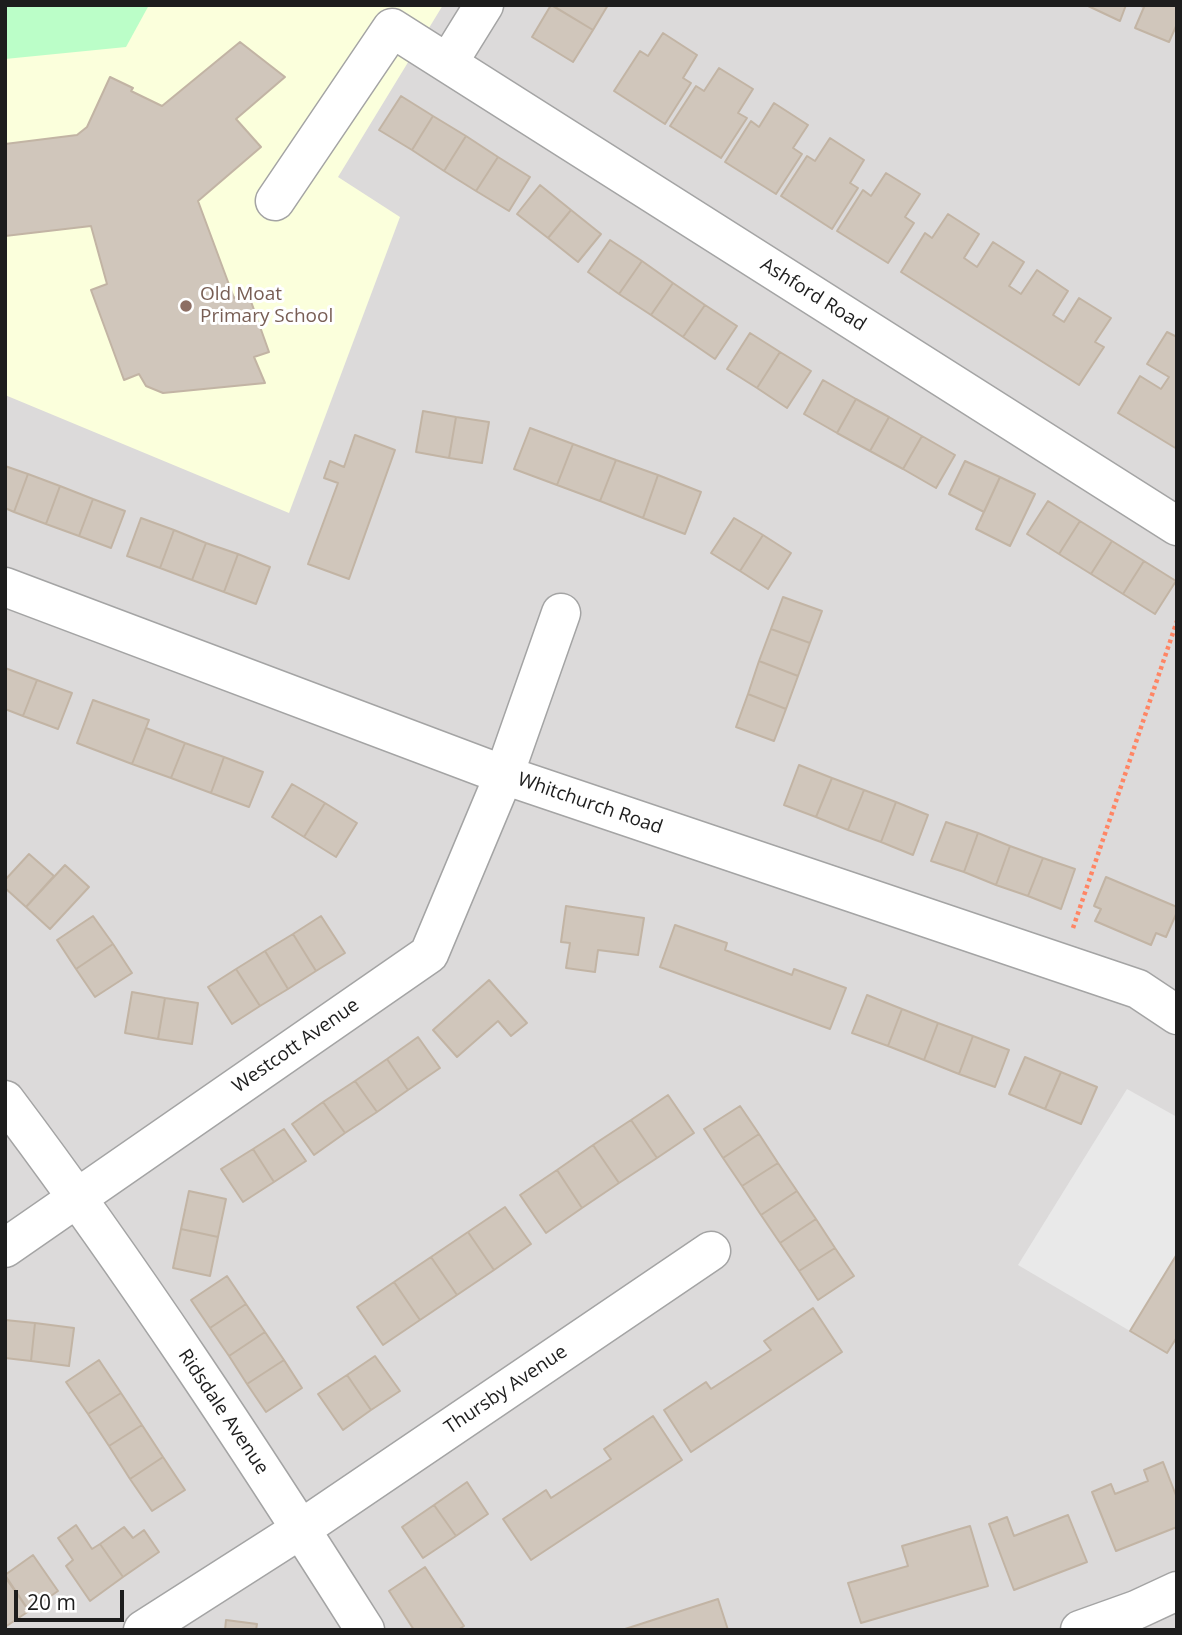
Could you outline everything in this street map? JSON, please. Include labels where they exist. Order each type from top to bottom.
[{"type":"street","points":[[448,63],[484,5]]},
{"type":"street","name":"Ashford Road","points":[[275,201],[392,28],[1177,526]]},
{"type":"street","name":"Whitchurch Road","points":[[5,587],[504,775],[1138,989],[1177,1015]]},
{"type":"street","name":"Westcott Avenue","points":[[5,1248],[429,954],[504,775],[561,613]]},
{"type":"street","name":"Ridsdale Avenue","points":[[5,1100],[78,1197],[301,1529],[365,1630]]},
{"type":"street","name":"Thursby Avenue","points":[[143,1630],[301,1529],[711,1251]]},
{"type":"street","points":[[1080,1630],[1140,1620],[1177,1591]]},
{"type":"path","points":[[1062,963],[1177,621]]},
{"type":"shaded area","points":[[5,5],[1177,5],[1177,1630],[5,1630]]},
{"type":"shaded area","name":"Old Moat Primary School","points":[[5,5],[443,5],[338,177],[400,217],[289,513],[5,395]]},
{"type":"shaded area","points":[[1127,1089],[1177,1117],[1177,1254],[1130,1331],[1018,1265]]},
{"type":"green space","points":[[5,5],[149,5],[126,47],[5,59]]},
{"type":"building","points":[[551,5],[593,30],[573,62],[532,37]]},
{"type":"building","points":[[552,5],[608,5],[593,30]]},
{"type":"building","points":[[1086,5],[1126,5],[1120,21]]},
{"type":"building","points":[[1138,5],[1177,5],[1177,24],[1169,42],[1135,28],[1144,7]]},
{"type":"building","points":[[663,33],[697,55],[683,78],[691,83],[665,124],[614,91],[640,51],[648,56]]},
{"type":"building","points":[[240,42],[285,77],[236,119],[261,147],[198,201],[234,298],[248,293],[269,352],[254,357],[265,383],[163,393],[146,386],[139,374],[124,380],[91,290],[107,284],[91,226],[5,236],[5,144],[77,135],[87,127],[110,77],[162,106]]},
{"type":"building","points":[[719,68],[753,89],[738,113],[747,118],[721,158],[670,126],[696,86],[704,91]]},
{"type":"building","points":[[401,96],[433,116],[412,150],[379,130]]},
{"type":"building","points":[[774,103],[808,125],[793,148],[802,154],[776,194],[725,162],[751,121],[759,127]]},
{"type":"building","points":[[433,116],[466,136],[444,171],[412,150]]},
{"type":"building","points":[[466,136],[498,157],[476,191],[444,171]]},
{"type":"building","points":[[830,138],[864,160],[850,183],[858,188],[832,229],[781,196],[807,156],[815,161]]},
{"type":"building","points":[[498,157],[530,177],[509,211],[476,191]]},
{"type":"building","points":[[886,173],[920,194],[905,217],[914,223],[888,263],[837,231],[863,190],[871,196]]},
{"type":"building","points":[[540,185],[571,210],[548,238],[517,214]]},
{"type":"building","points":[[571,210],[601,234],[578,262],[548,238]]},
{"type":"building","points":[[948,214],[979,234],[964,258],[977,267],[993,242],[1024,262],[1009,286],[1021,294],[1037,270],[1068,291],[1053,315],[1064,322],[1079,298],[1111,318],[1095,342],[1104,347],[1079,385],[901,272],[925,233],[932,238]]},
{"type":"building","points":[[610,240],[642,261],[619,294],[588,272]]},
{"type":"building","points":[[642,261],[673,283],[651,315],[619,294]]},
{"type":"building","points":[[673,283],[705,305],[683,337],[651,315]]},
{"type":"building","points":[[705,305],[737,326],[715,359],[683,337]]},
{"type":"building","points":[[1167,332],[1177,337],[1177,449],[1118,413],[1140,376],[1161,389],[1169,377],[1147,364]]},
{"type":"building","points":[[750,333],[780,352],[757,388],[727,369]]},
{"type":"building","points":[[780,352],[811,371],[787,408],[757,388]]},
{"type":"building","points":[[823,380],[856,399],[837,433],[804,414]]},
{"type":"building","points":[[856,399],[889,417],[870,451],[837,433]]},
{"type":"building","points":[[423,411],[456,417],[449,458],[416,452]]},
{"type":"building","points":[[456,417],[489,422],[482,463],[449,458]]},
{"type":"building","points":[[889,417],[922,436],[903,469],[870,451]]},
{"type":"building","points":[[530,428],[573,444],[557,485],[514,469]]},
{"type":"building","points":[[355,435],[395,450],[349,579],[308,564],[338,483],[324,478],[330,461],[344,467]]},
{"type":"building","points":[[922,436],[955,455],[936,488],[903,469]]},
{"type":"building","points":[[573,444],[616,460],[600,501],[557,485]]},
{"type":"building","points":[[616,460],[658,475],[643,518],[600,501]]},
{"type":"building","points":[[965,461],[1000,477],[984,512],[949,494]]},
{"type":"building","points":[[5,466],[28,474],[14,512],[5,508]]},
{"type":"building","points":[[28,474],[60,486],[46,524],[14,512]]},
{"type":"building","points":[[658,475],[701,492],[685,534],[643,518]]},
{"type":"building","points":[[1000,477],[1035,494],[1010,546],[976,529]]},
{"type":"building","points":[[60,486],[93,499],[79,536],[46,524]]},
{"type":"building","points":[[93,499],[125,511],[111,548],[79,536]]},
{"type":"building","points":[[1048,501],[1080,521],[1059,554],[1027,534]]},
{"type":"building","points":[[141,518],[174,530],[160,568],[127,556]]},
{"type":"building","points":[[734,518],[763,535],[740,571],[711,553]]},
{"type":"building","points":[[1080,521],[1112,541],[1091,574],[1059,554]]},
{"type":"building","points":[[174,530],[206,543],[192,580],[160,568]]},
{"type":"building","points":[[763,535],[791,553],[768,589],[740,571]]},
{"type":"building","points":[[1112,541],[1144,561],[1123,594],[1091,574]]},
{"type":"building","points":[[206,543],[238,554],[224,592],[192,580]]},
{"type":"building","points":[[238,554],[270,567],[256,604],[224,592]]},
{"type":"building","points":[[1144,561],[1176,581],[1155,614],[1123,594]]},
{"type":"building","points":[[783,597],[822,611],[810,643],[771,629]]},
{"type":"building","points":[[771,629],[810,643],[798,676],[759,661]]},
{"type":"building","points":[[759,661],[798,676],[786,709],[748,694]]},
{"type":"building","points":[[5,668],[37,680],[23,716],[5,709]]},
{"type":"building","points":[[37,680],[72,693],[58,729],[23,716]]},
{"type":"building","points":[[748,694],[786,709],[774,741],[736,727]]},
{"type":"building","points":[[93,700],[149,720],[132,764],[77,743]]},
{"type":"building","points":[[146,728],[185,743],[171,778],[132,764]]},
{"type":"building","points":[[185,743],[224,757],[211,793],[171,778]]},
{"type":"building","points":[[224,757],[263,772],[249,807],[211,793]]},
{"type":"building","points":[[799,765],[832,778],[816,817],[784,805]]},
{"type":"building","points":[[832,778],[864,790],[848,830],[816,817]]},
{"type":"building","points":[[292,784],[325,803],[304,837],[272,817]]},
{"type":"building","points":[[864,790],[896,802],[881,842],[848,830]]},
{"type":"building","points":[[896,802],[928,815],[913,855],[881,842]]},
{"type":"building","points":[[325,803],[357,823],[336,857],[304,837]]},
{"type":"building","points":[[946,822],[978,833],[964,872],[931,861]]},
{"type":"building","points":[[978,833],[1010,846],[996,885],[964,872]]},
{"type":"building","points":[[1010,846],[1043,858],[1028,896],[996,885]]},
{"type":"building","points":[[29,854],[54,876],[26,907],[5,888],[5,880]]},
{"type":"building","points":[[1043,858],[1075,869],[1061,909],[1028,896]]},
{"type":"building","points":[[65,865],[89,887],[50,929],[26,907]]},
{"type":"building","points":[[1106,877],[1177,907],[1166,937],[1156,933],[1151,945],[1095,921],[1101,909],[1094,906]]},
{"type":"building","points":[[566,906],[644,918],[638,955],[598,950],[595,972],[566,968],[570,943],[561,942]]},
{"type":"building","points":[[93,916],[113,944],[76,969],[57,940]]},
{"type":"building","points":[[321,916],[345,953],[316,971],[293,934]]},
{"type":"building","points":[[675,925],[727,943],[725,950],[792,975],[794,969],[846,988],[830,1029],[660,967]]},
{"type":"building","points":[[293,934],[316,971],[288,989],[265,951]]},
{"type":"building","points":[[113,944],[132,973],[95,997],[76,969]]},
{"type":"building","points":[[265,951],[288,989],[260,1006],[236,969]]},
{"type":"building","points":[[236,969],[260,1006],[232,1024],[208,987]]},
{"type":"building","points":[[489,980],[527,1023],[511,1036],[498,1021],[457,1057],[433,1030]]},
{"type":"building","points":[[132,992],[165,998],[158,1039],[125,1033]]},
{"type":"building","points":[[867,995],[902,1009],[888,1046],[852,1033]]},
{"type":"building","points":[[165,998],[198,1003],[192,1044],[158,1039]]},
{"type":"building","points":[[902,1009],[938,1023],[924,1060],[888,1046]]},
{"type":"building","points":[[938,1023],[973,1036],[959,1074],[924,1060]]},
{"type":"building","points":[[973,1036],[1009,1050],[995,1087],[959,1074]]},
{"type":"building","points":[[418,1037],[440,1068],[408,1090],[387,1059]]},
{"type":"building","points":[[1025,1057],[1061,1072],[1045,1109],[1009,1094]]},
{"type":"building","points":[[387,1059],[408,1090],[377,1112],[355,1081]]},
{"type":"building","points":[[1061,1072],[1097,1087],[1081,1124],[1045,1109]]},
{"type":"building","points":[[355,1081],[377,1112],[345,1133],[323,1102]]},
{"type":"building","points":[[668,1095],[694,1133],[657,1158],[631,1120]]},
{"type":"building","points":[[323,1102],[345,1133],[314,1155],[292,1124]]},
{"type":"building","points":[[740,1106],[759,1134],[723,1158],[704,1129]]},
{"type":"building","points":[[631,1120],[657,1158],[619,1183],[593,1145]]},
{"type":"building","points":[[284,1129],[306,1161],[274,1182],[253,1149]]},
{"type":"building","points":[[759,1134],[778,1163],[742,1186],[723,1158]]},
{"type":"building","points":[[593,1145],[619,1183],[582,1208],[557,1170]]},
{"type":"building","points":[[253,1149],[274,1182],[243,1202],[221,1169]]},
{"type":"building","points":[[778,1163],[797,1191],[761,1215],[742,1186]]},
{"type":"building","points":[[557,1170],[582,1208],[546,1233],[520,1195]]},
{"type":"building","points":[[189,1191],[226,1199],[218,1237],[181,1229]]},
{"type":"building","points":[[797,1191],[816,1219],[780,1243],[761,1215]]},
{"type":"building","points":[[505,1207],[531,1244],[494,1270],[468,1232]]},
{"type":"building","points":[[816,1219],[835,1248],[799,1271],[780,1243]]},
{"type":"building","points":[[181,1229],[218,1237],[210,1276],[173,1268]]},
{"type":"building","points":[[468,1232],[494,1270],[457,1295],[431,1257]]},
{"type":"building","points":[[835,1248],[854,1276],[818,1300],[799,1271]]},
{"type":"building","points":[[1177,1254],[1177,1337],[1167,1353],[1130,1331]]},
{"type":"building","points":[[431,1257],[457,1295],[420,1320],[394,1282]]},
{"type":"building","points":[[227,1276],[246,1304],[210,1328],[191,1300]]},
{"type":"building","points":[[394,1282],[420,1320],[383,1345],[357,1307]]},
{"type":"building","points":[[246,1304],[265,1332],[229,1356],[210,1328]]},
{"type":"building","points":[[813,1308],[842,1352],[691,1452],[664,1410],[706,1382],[711,1389],[771,1350],[764,1341]]},
{"type":"building","points":[[5,1320],[35,1323],[31,1361],[5,1358]]},
{"type":"building","points":[[35,1323],[74,1328],[69,1366],[31,1361]]},
{"type":"building","points":[[265,1332],[284,1360],[247,1384],[229,1356]]},
{"type":"building","points":[[375,1356],[400,1391],[371,1410],[347,1375]]},
{"type":"building","points":[[99,1360],[121,1393],[88,1414],[66,1382]]},
{"type":"building","points":[[284,1360],[302,1388],[266,1412],[247,1384]]},
{"type":"building","points":[[347,1375],[371,1410],[343,1430],[318,1394]]},
{"type":"building","points":[[121,1393],[142,1425],[109,1446],[88,1414]]},
{"type":"building","points":[[653,1416],[682,1460],[531,1560],[503,1519],[546,1490],[551,1498],[611,1459],[604,1449]]},
{"type":"building","points":[[142,1425],[163,1457],[130,1479],[109,1446]]},
{"type":"building","points":[[163,1457],[185,1490],[152,1511],[130,1479]]},
{"type":"building","points":[[1163,1462],[1177,1498],[1177,1527],[1116,1551],[1092,1492],[1111,1484],[1115,1494],[1148,1481],[1144,1470]]},
{"type":"building","points":[[467,1482],[488,1514],[456,1536],[434,1505]]},
{"type":"building","points":[[434,1505],[456,1536],[423,1558],[402,1527]]},
{"type":"building","points":[[1068,1515],[1087,1562],[1014,1590],[989,1524],[1007,1517],[1014,1536]]},
{"type":"building","points":[[76,1525],[92,1549],[100,1544],[123,1577],[90,1601],[66,1566],[73,1560],[58,1538]]},
{"type":"building","points":[[970,1526],[988,1586],[861,1623],[848,1583],[908,1566],[902,1546]]},
{"type":"building","points":[[124,1527],[133,1538],[144,1530],[159,1552],[123,1577],[100,1544]]},
{"type":"building","points":[[33,1555],[58,1591],[29,1611],[5,1575]]},
{"type":"building","points":[[425,1567],[464,1626],[458,1630],[414,1630],[389,1591]]},
{"type":"building","points":[[5,1577],[29,1611],[5,1627]]},
{"type":"building","points":[[718,1599],[728,1630],[622,1630]]},
{"type":"building","points":[[226,1620],[257,1624],[256,1630],[225,1630]]},
{"type":"place","name":"Old Moat Primary School","points":[[186,306]]}]
